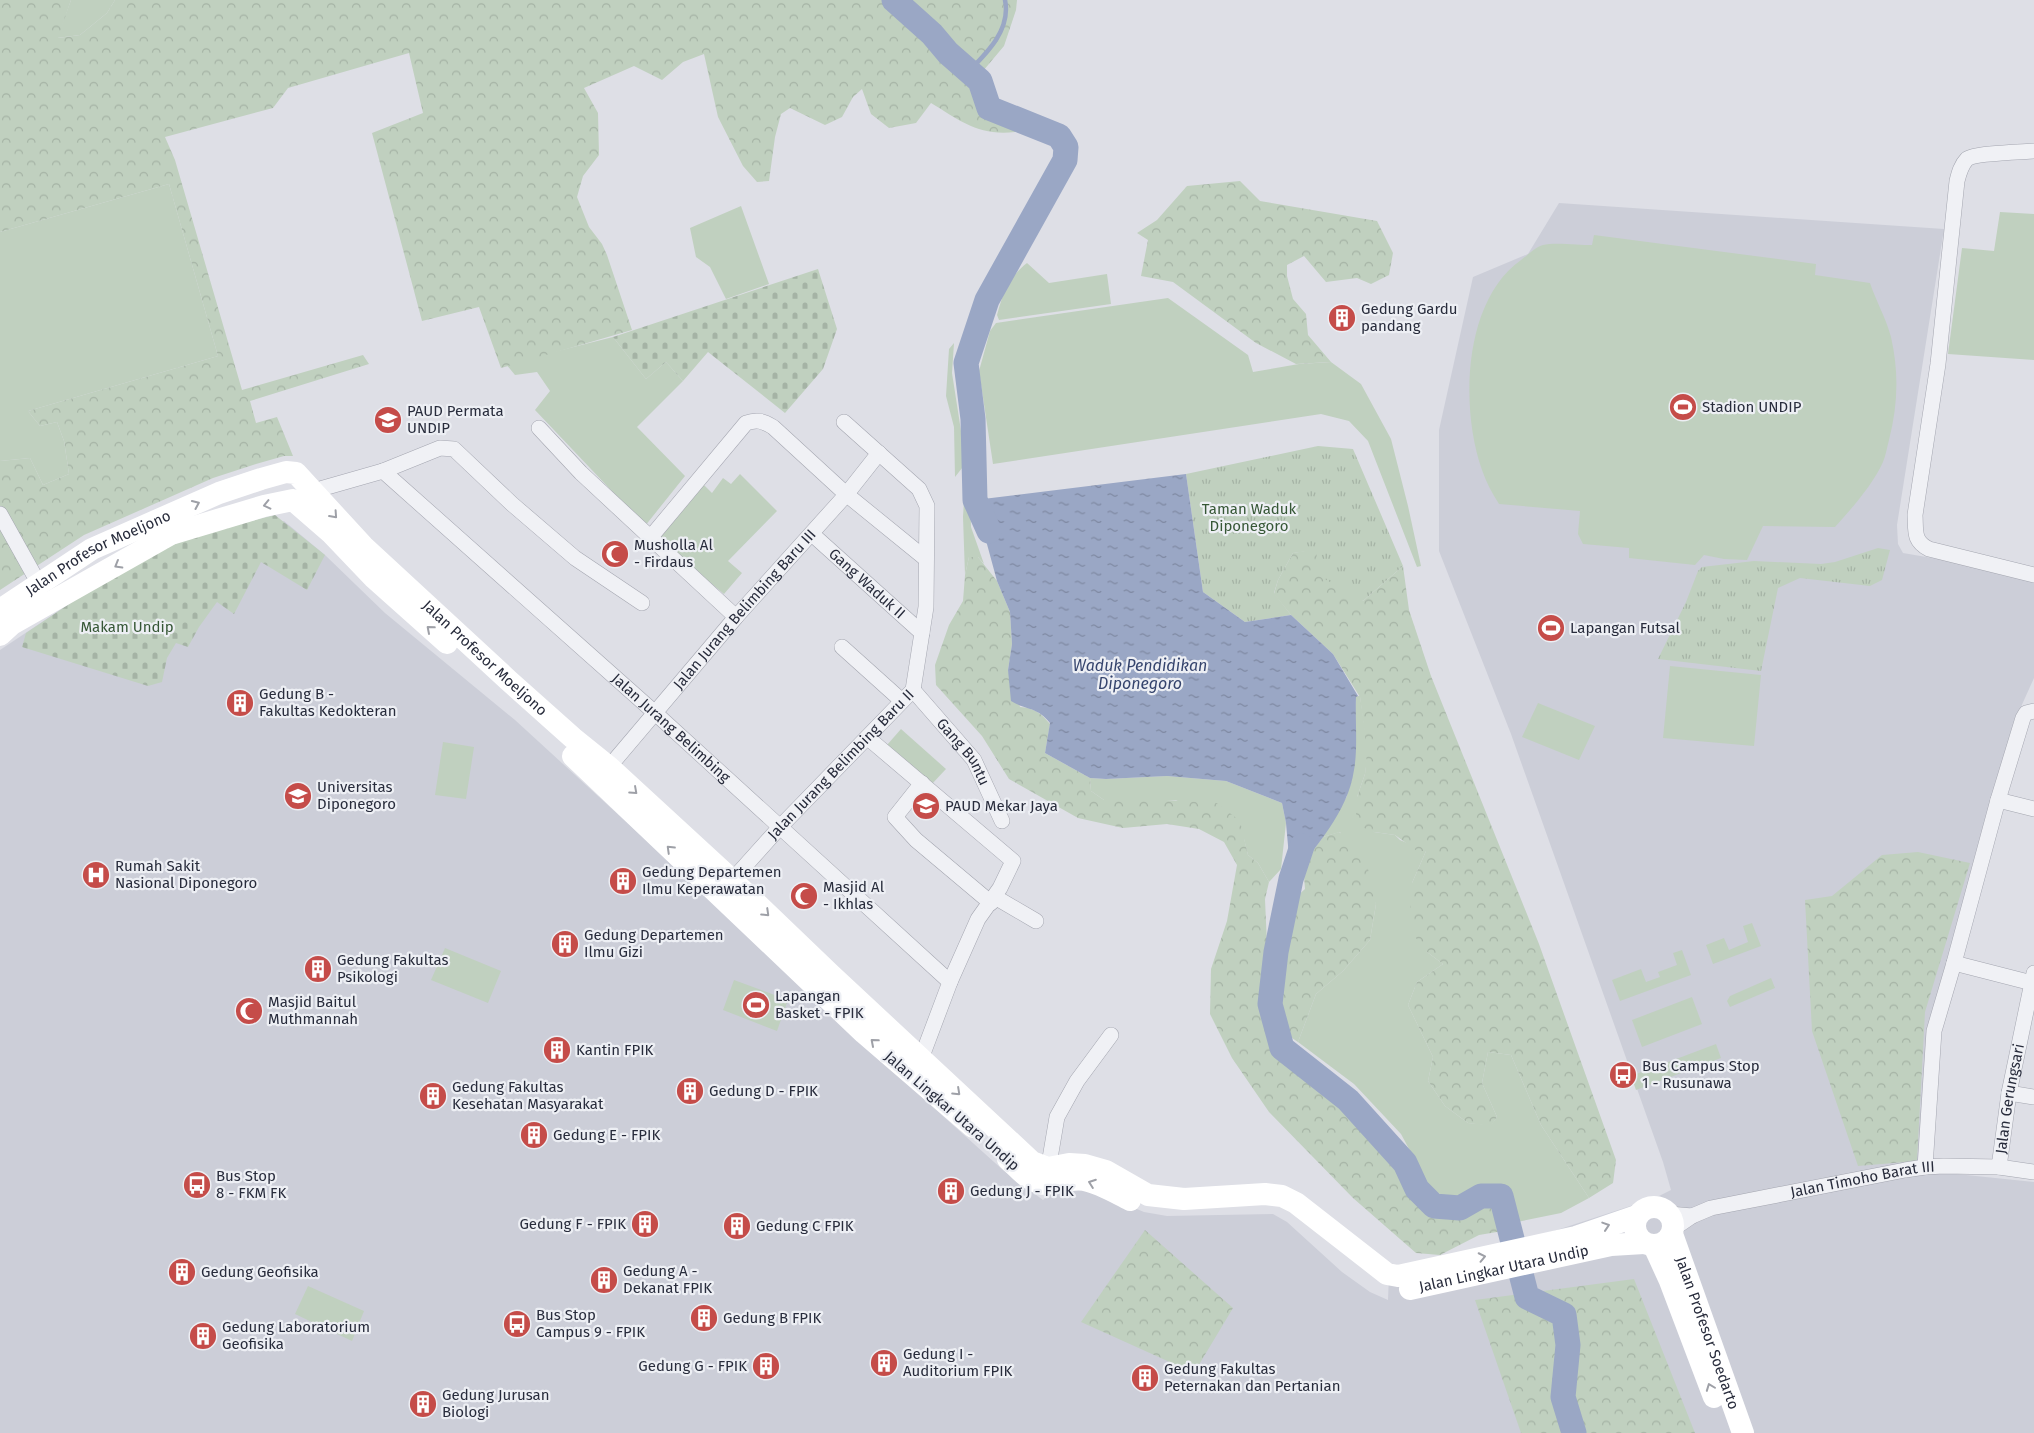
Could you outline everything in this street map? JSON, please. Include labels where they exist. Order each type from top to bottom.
[{"type":"street","points":[[2034,151],[1968,158],[1960,168],[1957,181],[1938,364],[1915,515],[1917,539],[1921,545],[1929,549],[2034,575]]},
{"type":"street","points":[[650,538],[746,423],[754,420],[763,421],[773,427],[846,494],[926,559]]},
{"type":"street","name":"Jalan Jurang Belimbing Baru II","points":[[725,887],[779,828],[913,690],[926,606],[927,506],[923,494],[844,422]]},
{"type":"street","points":[[539,428],[581,474],[736,617]]},
{"type":"street","points":[[0,635],[12,624],[171,534],[384,470],[440,448],[454,449],[512,504],[575,558],[642,603]]},
{"type":"street","name":"Jalan Jurang Belimbing Baru III","points":[[603,772],[736,617],[812,534],[879,453]]},
{"type":"street","name":"Jalan Jurang Belimbing","points":[[384,470],[654,712],[950,982]]},
{"type":"street","name":"Jalan Profesor Moeljono","points":[[0,610],[92,549],[219,493],[291,472],[300,476],[303,495]]},
{"type":"street","name":"Jalan Lingkar Utara Undip","points":[[303,495],[331,533],[373,577],[603,772],[725,887],[864,1033],[1030,1178],[1047,1176],[1067,1180],[1084,1180],[1145,1200],[1265,1194],[1282,1196],[1296,1203],[1387,1274],[1411,1281],[1581,1243],[1637,1216],[1642,1210],[1653,1207],[1662,1208],[1662,1233],[1611,1244],[1581,1243]]},
{"type":"street","points":[[0,514],[39,584]]},
{"type":"street","name":"Gang Waduk II","points":[[812,534],[922,633]]},
{"type":"street","points":[[842,647],[902,701]]},
{"type":"street","name":"Gang Buntu","points":[[913,690],[974,760],[1002,821]]},
{"type":"street","points":[[1926,1167],[1934,1031],[1998,800],[2023,718],[2026,713],[2034,711]]},
{"type":"street","points":[[725,887],[921,1059],[950,982],[978,919],[993,900],[1013,861],[868,738]]},
{"type":"street","points":[[922,783],[895,817],[916,840],[993,900],[1036,921]]},
{"type":"street","points":[[1998,800],[2034,808]]},
{"type":"street","points":[[1954,963],[2032,986]]},
{"type":"street","name":"Jalan Gerungsari","points":[[1999,1167],[2009,1093],[2032,986]]},
{"type":"street","points":[[1047,1176],[1057,1117],[1077,1081],[1111,1035]]},
{"type":"street","name":"Jalan Lingkar Utara Undip","points":[[921,1059],[1047,1176]]},
{"type":"street","points":[[2009,1093],[2034,1097]]},
{"type":"street","name":"Jalan Timoho Barat III","points":[[1662,1233],[1692,1216],[1712,1208],[1906,1170],[1944,1166],[1999,1167],[2034,1172]]},
{"type":"street","points":[[1637,1216],[1634,1223],[1638,1238],[1662,1233]]},
{"type":"street","name":"Jalan Profesor Soedarto","points":[[1662,1233],[1670,1281],[1727,1433]]},
{"type":"street","name":"Jalan Profesor Soedarto","points":[[1662,1233],[1743,1433]]},
{"type":"shaded area","name":"Universitas Diponegoro","points":[[1559,203],[1944,229],[1897,525],[1898,544],[1903,553],[1973,565],[2034,583],[2034,678],[2020,709],[1974,862],[1931,1026],[1923,1130],[1937,1172],[2034,1182],[2034,1433],[0,1433],[0,650],[87,592],[284,521],[325,555],[385,613],[515,720],[694,884],[903,1080],[1004,1171],[1043,1200],[1058,1186],[1070,1181],[1144,1212],[1167,1216],[1273,1214],[1287,1222],[1342,1272],[1370,1292],[1388,1300],[1389,1275],[1557,1230],[1655,1198],[1671,1190],[1663,1162],[1511,734],[1439,551],[1439,430],[1473,277],[1528,254]]},
{"type":"green space","points":[[0,0],[71,0],[58,38],[80,35],[107,13],[115,0],[1017,0],[1016,10],[1004,46],[983,71],[993,104],[1012,110],[1015,132],[990,132],[970,126],[931,103],[916,123],[889,128],[871,114],[862,89],[853,97],[842,117],[825,125],[790,108],[781,114],[775,137],[769,181],[757,182],[743,166],[718,117],[704,54],[683,62],[662,80],[634,66],[584,88],[598,113],[599,155],[583,176],[577,197],[589,227],[602,244],[607,255],[632,330],[501,368],[479,307],[422,321],[372,133],[423,113],[409,53],[288,88],[273,108],[165,137],[175,160],[242,390],[363,355],[369,364],[250,401],[256,423],[277,417],[293,456],[284,456],[213,478],[84,535],[0,590],[0,461],[30,458],[43,485],[69,474],[64,441],[57,422],[40,426],[28,411],[218,356],[169,184],[0,232]]},
{"type":"green space","points":[[71,0],[115,0],[107,13],[80,35],[57,38]]},
{"type":"green space","points":[[1240,181],[1260,201],[1377,221],[1393,253],[1389,275],[1371,284],[1357,278],[1326,282],[1304,256],[1287,265],[1287,276],[1293,299],[1306,314],[1308,335],[1331,362],[1296,364],[1256,343],[1173,282],[1141,276],[1148,240],[1137,233],[1157,220],[1187,186]]},
{"type":"green space","points":[[169,184],[218,356],[28,411],[40,426],[57,422],[64,441],[69,474],[43,485],[30,458],[0,461],[0,232]]},
{"type":"green space","points":[[741,206],[769,284],[726,299],[710,267],[696,257],[690,228]]},
{"type":"green space","points":[[2000,212],[2034,214],[2034,360],[1948,354],[1962,248],[1994,251]]},
{"type":"green space","name":"Stadion UNDIP","points":[[1594,235],[1816,264],[1815,275],[1870,283],[1889,330],[1894,350],[1896,401],[1892,427],[1883,462],[1873,480],[1835,527],[1763,526],[1747,560],[1724,559],[1704,555],[1695,565],[1629,558],[1629,548],[1583,544],[1578,534],[1580,511],[1499,504],[1482,470],[1475,445],[1471,417],[1469,387],[1477,328],[1487,301],[1502,278],[1531,252],[1547,244],[1592,245]]},
{"type":"green space","points":[[1027,263],[1049,283],[1107,274],[1111,304],[999,320],[997,315],[1007,286],[1015,274]]},
{"type":"green space","points":[[818,269],[837,329],[823,369],[785,413],[708,352],[683,381],[666,362],[646,379],[613,337]]},
{"type":"green space","points":[[1168,298],[1248,355],[1253,372],[1299,364],[1331,362],[1361,384],[1391,439],[1421,566],[1417,567],[1368,441],[1349,421],[1321,414],[993,464],[979,371],[990,331],[996,323]]},
{"type":"green space","points":[[613,337],[646,379],[666,362],[683,381],[637,427],[685,476],[645,526],[535,410],[550,391],[537,372],[515,375],[506,364]]},
{"type":"green space","points":[[954,343],[952,373],[966,463],[955,477],[954,427],[946,396],[949,349]]},
{"type":"green space","name":"Taman Waduk Diponegoro","points":[[1318,446],[1353,449],[1403,566],[1363,601],[1316,574],[1317,550],[1293,553],[1278,580],[1274,593],[1291,615],[1245,622],[1203,592],[1186,474]]},
{"type":"green space","points":[[740,474],[777,511],[728,561],[742,573],[724,594],[659,541],[661,531],[703,484],[712,493],[723,478],[731,484]]},
{"type":"green space","points":[[970,484],[971,527],[984,564],[978,557],[969,557],[965,575],[963,517],[965,485]]},
{"type":"green space","name":"Makam Undip","points":[[275,515],[325,555],[307,590],[261,562],[234,614],[217,602],[199,627],[188,647],[176,643],[167,658],[162,682],[148,686],[22,647],[26,633],[87,592],[159,550],[207,532]]},
{"type":"green space","points":[[1878,548],[1890,550],[1882,580],[1870,586],[1800,578],[1778,588],[1761,671],[1658,659],[1686,602],[1698,571],[1702,567],[1754,561],[1821,564],[1835,562]]},
{"type":"green space","points":[[1317,549],[1363,601],[1403,566],[1409,610],[1431,676],[1539,944],[1616,1160],[1613,1183],[1589,1198],[1541,1125],[1511,1055],[1488,1052],[1482,1083],[1497,1117],[1491,1126],[1468,1123],[1445,1106],[1428,1081],[1433,1057],[1408,1005],[1417,982],[1443,964],[1427,952],[1415,937],[1410,911],[1412,883],[1426,851],[1417,851],[1395,835],[1374,832],[1364,828],[1356,814],[1357,797],[1365,774],[1367,751],[1360,697],[1333,654],[1291,615],[1274,594],[1278,580],[1293,553]]},
{"type":"green space","points":[[969,557],[978,557],[997,581],[1010,612],[1012,644],[1008,670],[1020,707],[1037,712],[1050,724],[1045,753],[1090,778],[1091,791],[1104,800],[1150,799],[1217,803],[1240,821],[1248,855],[1258,863],[1269,882],[1265,899],[1267,945],[1264,1007],[1274,1056],[1341,1102],[1395,1166],[1409,1191],[1430,1210],[1469,1212],[1492,1203],[1503,1231],[1479,1235],[1440,1255],[1416,1253],[1353,1198],[1269,1112],[1232,1058],[1210,1014],[1211,969],[1227,921],[1237,865],[1224,842],[1199,829],[1167,824],[1123,828],[1078,818],[1009,779],[982,736],[936,685],[935,665],[949,625],[963,601],[965,575]]},
{"type":"green space","points":[[1670,666],[1761,675],[1754,746],[1663,738]]},
{"type":"green space","points":[[1360,696],[1368,751],[1365,774],[1357,797],[1374,832],[1395,835],[1400,840],[1426,851],[1412,883],[1427,952],[1443,964],[1417,982],[1408,1005],[1433,1057],[1428,1081],[1445,1106],[1468,1123],[1491,1125],[1497,1117],[1482,1083],[1488,1052],[1511,1055],[1541,1125],[1589,1198],[1561,1213],[1517,1222],[1507,1188],[1477,1189],[1455,1200],[1425,1188],[1416,1162],[1401,1134],[1354,1084],[1298,1042],[1316,994],[1343,971],[1370,940],[1376,904],[1340,832],[1323,837],[1347,796],[1356,697]]},
{"type":"green space","points":[[1538,703],[1595,726],[1579,760],[1522,737]]},
{"type":"green space","points":[[901,729],[946,769],[931,785],[887,745]]},
{"type":"green space","points":[[443,742],[474,747],[466,799],[435,795]]},
{"type":"green space","points":[[1167,776],[1226,781],[1282,803],[1286,823],[1281,869],[1269,882],[1258,863],[1248,855],[1244,839],[1176,800],[1104,800],[1091,791],[1090,778]]},
{"type":"green space","points":[[1339,832],[1354,842],[1366,860],[1376,904],[1370,940],[1343,971],[1316,994],[1298,1042],[1289,1036],[1280,1015],[1279,993],[1283,948],[1294,899],[1305,889],[1303,863],[1323,837]]},
{"type":"green space","points":[[1918,852],[1970,863],[1925,1012],[1917,1161],[1858,1166],[1812,1031],[1805,900],[1832,896],[1882,855]]},
{"type":"green space","points":[[1752,923],[1761,946],[1713,964],[1706,945],[1724,938],[1729,950],[1748,942],[1743,926]]},
{"type":"green space","points":[[445,948],[501,971],[488,1003],[431,980]]},
{"type":"green space","points":[[1682,950],[1691,975],[1620,1001],[1612,980],[1641,969],[1646,982],[1660,977],[1658,972],[1677,965],[1673,953]]},
{"type":"green space","points":[[1771,978],[1775,988],[1730,1007],[1727,1001],[1730,996]]},
{"type":"green space","name":"Lapangan Basket - FPIK","points":[[734,980],[788,1000],[777,1031],[723,1010]]},
{"type":"green space","points":[[1692,997],[1702,1024],[1642,1047],[1632,1020]]},
{"type":"green space","points":[[1716,1044],[1721,1058],[1636,1090],[1631,1076]]},
{"type":"green space","points":[[1145,1230],[1233,1308],[1194,1373],[1081,1322]]},
{"type":"green space","points":[[1634,1279],[1695,1433],[1521,1433],[1475,1300]]},
{"type":"green space","points":[[308,1286],[364,1311],[352,1341],[295,1314]]},
{"type":"water","name":"Waduk Pendidikan Diponegoro","points":[[1186,474],[1203,592],[1245,622],[1291,615],[1333,654],[1358,696],[1356,697],[1355,762],[1351,785],[1338,815],[1291,879],[1286,823],[1282,803],[1226,781],[1167,776],[1090,778],[1045,753],[1050,723],[1036,711],[1011,701],[1008,670],[1012,644],[1010,612],[997,581],[975,500]]},
{"type":"waterway","points":[[894,0],[932,34],[948,53],[980,81],[989,108],[1059,136],[1066,147],[1065,160],[987,300],[966,363],[973,419],[975,500],[989,531]]},
{"type":"waterway","points":[[969,71],[990,48],[1001,30],[1005,21],[1005,0]]},
{"type":"waterway","points":[[1302,846],[1291,879],[1276,952],[1270,1004],[1282,1048],[1348,1100],[1405,1163],[1417,1189],[1434,1206],[1460,1208],[1481,1196],[1501,1196],[1527,1297],[1564,1315],[1568,1345],[1563,1397],[1574,1433]]},
{"type":"place","name":"Gedung Gardu pandang","points":[[1342,318]]},
{"type":"place","name":"Stadion UNDIP","points":[[1683,407]]},
{"type":"place","name":"PAUD Permata UNDIP","points":[[388,420]]},
{"type":"place","name":"Musholla Al - Firdaus","points":[[615,554]]},
{"type":"place","name":"Lapangan Futsal","points":[[1551,628]]},
{"type":"place","name":"Gedung B - Fakultas Kedokteran","points":[[240,703]]},
{"type":"place","name":"Universitas Diponegoro","points":[[298,796]]},
{"type":"place","name":"PAUD Mekar Jaya","points":[[926,806]]},
{"type":"place","name":"Rumah Sakit Nasional Diponegoro","points":[[96,875]]},
{"type":"place","name":"Gedung Departemen Ilmu Keperawatan","points":[[623,881]]},
{"type":"place","name":"Masjid Al - Ikhlas","points":[[804,896]]},
{"type":"place","name":"Gedung Departemen Ilmu Gizi","points":[[565,944]]},
{"type":"place","name":"Gedung Fakultas Psikologi","points":[[318,969]]},
{"type":"place","name":"Lapangan Basket - FPIK","points":[[756,1005]]},
{"type":"place","name":"Masjid Baitul Muthmannah","points":[[249,1011]]},
{"type":"place","name":"Kantin FPIK","points":[[557,1050]]},
{"type":"place","name":"Bus Campus Stop 1 - Rusunawa","points":[[1623,1075]]},
{"type":"place","name":"Gedung D - FPIK","points":[[690,1091]]},
{"type":"place","name":"Gedung Fakultas Kesehatan Masyarakat","points":[[433,1096]]},
{"type":"place","name":"Gedung E - FPIK","points":[[534,1135]]},
{"type":"place","name":"Bus Stop 8 - FKM FK","points":[[197,1185]]},
{"type":"place","name":"Gedung J - FPIK","points":[[951,1191]]},
{"type":"place","name":"Gedung F - FPIK","points":[[645,1224]]},
{"type":"place","name":"Gedung C FPIK","points":[[737,1226]]},
{"type":"place","name":"Gedung Geofisika","points":[[182,1272]]},
{"type":"place","name":"Gedung A - Dekanat FPIK","points":[[604,1280]]},
{"type":"place","name":"Gedung B FPIK","points":[[704,1318]]},
{"type":"place","name":"Bus Stop Campus 9 - FPIK","points":[[517,1324]]},
{"type":"place","name":"Gedung Laboratorium Geofisika","points":[[203,1336]]},
{"type":"place","name":"Gedung I - Auditorium FPIK","points":[[884,1363]]},
{"type":"place","name":"Gedung G - FPIK","points":[[766,1366]]},
{"type":"place","name":"Gedung Fakultas Peternakan dan Pertanian","points":[[1145,1378]]},
{"type":"place","name":"Gedung Jurusan Biologi","points":[[423,1404]]}]
